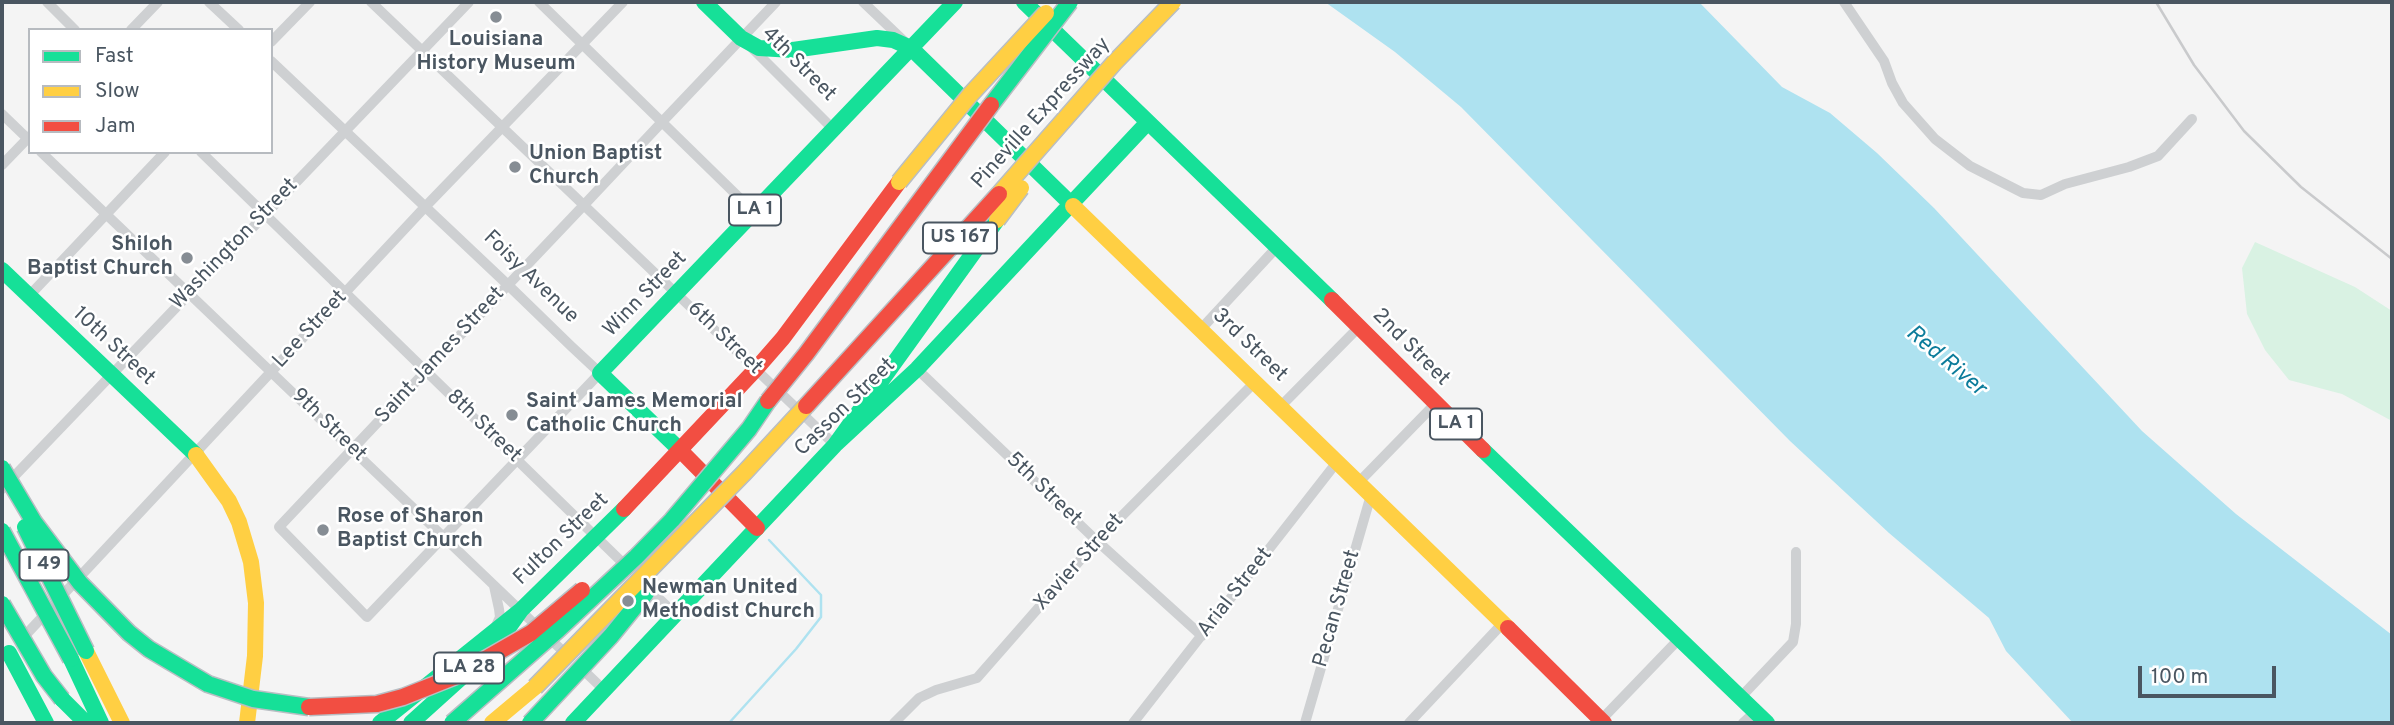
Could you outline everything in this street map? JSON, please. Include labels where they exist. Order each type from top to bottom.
[{"type":"main road","name":"4th Street","points":[[704,2],[741,38]]},
{"type":"main road","name":"Winn Street","points":[[600,373],[955,2]]},
{"type":"main road","name":"2nd Street","points":[[1024,2],[1740,698],[1749,718],[1767,723]]},
{"type":"main road","name":"Fulton Street","points":[[380,723],[521,610],[597,538],[680,450],[783,338],[899,182],[970,94],[1057,2]]},
{"type":"main road","name":"Pineville Expressway","points":[[708,475],[749,429],[964,139],[1070,2]]},
{"type":"main road","name":"Pineville Expressway","points":[[745,472],[984,211],[1114,63],[1173,2]]},
{"type":"main road","points":[[741,38],[759,48],[771,50],[877,38],[893,40],[911,48]]},
{"type":"main road","name":"3rd Street","points":[[911,48],[1602,722]]},
{"type":"main road","points":[[835,445],[1114,63]]},
{"type":"main road","name":"Casson Street","points":[[573,723],[835,445],[917,369],[1148,122]]},
{"type":"main road","name":"10th Street","points":[[2,270],[196,455],[229,501],[239,522],[251,562],[256,603],[256,637],[247,723]]},
{"type":"main road","name":"Foisy Avenue","points":[[600,373],[757,528]]},
{"type":"main road","name":"LA 28","points":[[2,468],[33,522],[64,563],[114,618],[149,649],[208,684],[231,694],[283,705],[318,708],[377,704],[403,697],[456,676],[531,633],[579,593],[685,493],[708,475]]},
{"type":"main road","name":"LA 28","points":[[492,723],[544,677],[745,472]]},
{"type":"main road","name":"US 167","points":[[530,723],[611,636],[745,472]]},
{"type":"main road","name":"US 167","points":[[452,723],[636,558],[672,520],[708,475]]},
{"type":"main road","name":"I 49","points":[[2,478],[79,655],[101,723]]},
{"type":"main road","name":"I 49","points":[[2,531],[122,723]]},
{"type":"main road","points":[[2,604],[44,676],[86,723]]},
{"type":"main road","points":[[415,719],[494,648],[521,610]]},
{"type":"main road","points":[[4,651],[46,723]]},
{"type":"street","points":[[47,2],[73,28]]},
{"type":"street","points":[[133,28],[158,2]]},
{"type":"street","points":[[209,2],[237,28]]},
{"type":"street","points":[[273,40],[310,2]]},
{"type":"street","name":"6th Street","points":[[371,2],[835,445]]},
{"type":"street","name":"Washington Street","points":[[2,489],[469,2]]},
{"type":"street","points":[[539,2],[754,212]]},
{"type":"street","name":"Lee Street","points":[[4,651],[196,455],[425,207],[623,2]]},
{"type":"street","name":"Saint James Street","points":[[367,617],[279,527],[776,2]]},
{"type":"street","name":"3rd Street","points":[[863,2],[911,48]]},
{"type":"street","points":[[1844,2],[1884,61],[1903,103],[1935,139],[1970,166],[2023,193],[2041,195],[2065,184],[2129,167],[2158,156],[2192,119]]},
{"type":"street","name":"4th Street","points":[[741,38],[832,129]]},
{"type":"street","name":"Foisy Avenue","points":[[273,63],[600,373]]},
{"type":"street","points":[[2,114],[28,137]]},
{"type":"street","points":[[2,165],[28,139]]},
{"type":"street","name":"9th Street","points":[[43,154],[603,689]]},
{"type":"street","points":[[28,297],[163,154]]},
{"type":"street","name":"8th Street","points":[[203,154],[674,613]]},
{"type":"street","points":[[1201,329],[1278,246]]},
{"type":"street","points":[[1281,406],[1359,327]]},
{"type":"street","name":"5th Street","points":[[917,369],[1097,541],[1202,636]]},
{"type":"street","name":"Winn Street","points":[[367,617],[600,373]]},
{"type":"street","name":"Xavier Street","points":[[894,723],[919,698],[976,678],[1097,541],[1255,382]]},
{"type":"street","points":[[1358,483],[1435,404]]},
{"type":"street","name":"Arial Street","points":[[1133,723],[1337,462]]},
{"type":"street","name":"Pecan Street","points":[[1305,723],[1371,495]]},
{"type":"street","points":[[1740,698],[1793,642],[1796,624],[1796,552]]},
{"type":"street","points":[[493,583],[499,609],[495,630]]},
{"type":"street","points":[[1409,723],[1503,624]]},
{"type":"street","points":[[1602,722],[1679,639]]},
{"type":"green space","points":[[2255,242],[2355,287],[2392,311],[2392,421],[2342,394],[2289,380],[2265,350],[2247,314],[2242,268]]},
{"type":"water","name":"Red River","points":[[1325,2],[1699,2],[1782,87],[1830,113],[1877,153],[1934,208],[2142,431],[2236,514],[2392,635],[2392,723],[2073,723],[2006,651],[1989,618],[1889,533],[1790,441],[1461,107],[1395,52]]},
{"type":"waterway","points":[[729,723],[821,617],[821,595],[769,540]]},
{"type":"railway","points":[[2156,2],[2194,65],[2244,131],[2301,187],[2392,259]]},
{"type":"traffic: fast","points":[[704,2],[741,38],[759,48],[793,50],[877,38],[893,40],[911,48],[1071,204],[1148,122]]},
{"type":"traffic: fast","points":[[680,450],[600,373],[955,2]]},
{"type":"traffic: fast","points":[[1024,2],[1332,300]]},
{"type":"traffic: fast","points":[[991,105],[1070,2]]},
{"type":"traffic: fast","points":[[573,723],[835,445],[917,369],[1071,204],[1073,206]]},
{"type":"traffic: fast","points":[[835,445],[997,220]]},
{"type":"traffic: fast","points":[[2,270],[196,455]]},
{"type":"traffic: fast","points":[[452,723],[636,557],[672,520],[749,429],[768,401]]},
{"type":"traffic: fast","points":[[1483,450],[1767,723]]},
{"type":"traffic: fast","points":[[2,468],[34,522],[80,583],[129,633],[149,649],[208,684],[253,699],[309,707]]},
{"type":"traffic: fast","points":[[380,723],[521,610],[624,509]]},
{"type":"traffic: fast","points":[[25,527],[86,651]]},
{"type":"traffic: fast","points":[[2,531],[71,659]]},
{"type":"traffic: fast","points":[[530,723],[611,636],[646,593]]},
{"type":"traffic: fast","points":[[2,604],[44,676],[62,699]]},
{"type":"traffic: fast","points":[[411,723],[494,648],[521,610]]},
{"type":"traffic: fast","points":[[9,653],[46,723]]},
{"type":"traffic: fast","points":[[71,659],[101,723]]},
{"type":"traffic: fast","points":[[62,699],[86,723]]},
{"type":"traffic: slow","points":[[999,194],[1114,63],[1173,2]]},
{"type":"traffic: slow","points":[[899,182],[970,95],[1046,13]]},
{"type":"traffic: slow","points":[[997,220],[1021,188]]},
{"type":"traffic: slow","points":[[1073,206],[1508,628]]},
{"type":"traffic: slow","points":[[535,687],[806,406]]},
{"type":"traffic: slow","points":[[196,455],[229,501],[239,522],[251,562],[256,603],[255,656],[247,723]]},
{"type":"traffic: slow","points":[[86,651],[122,723]]},
{"type":"traffic: slow","points":[[492,723],[535,687]]},
{"type":"traffic: jam","points":[[768,401],[991,105]]},
{"type":"traffic: jam","points":[[756,369],[783,338],[899,182]]},
{"type":"traffic: jam","points":[[806,406],[999,194]]},
{"type":"traffic: jam","points":[[1332,300],[1483,450]]},
{"type":"traffic: jam","points":[[624,509],[756,369]]},
{"type":"traffic: jam","points":[[680,450],[757,528]]},
{"type":"traffic: jam","points":[[309,707],[377,704],[456,676],[531,633],[582,590]]},
{"type":"traffic: jam","points":[[1508,628],[1604,723]]},
{"type":"place","name":"Louisiana History Museum","points":[[496,17]]},
{"type":"place","name":"Union Baptist Church","points":[[515,167]]},
{"type":"place","name":"Shiloh Baptist Church","points":[[187,258]]},
{"type":"place","name":"Saint James Memorial Catholic Church","points":[[512,415]]},
{"type":"place","name":"Rose of Sharon Baptist Church","points":[[323,530]]},
{"type":"place","name":"Newman United Methodist Church","points":[[628,601]]}]
